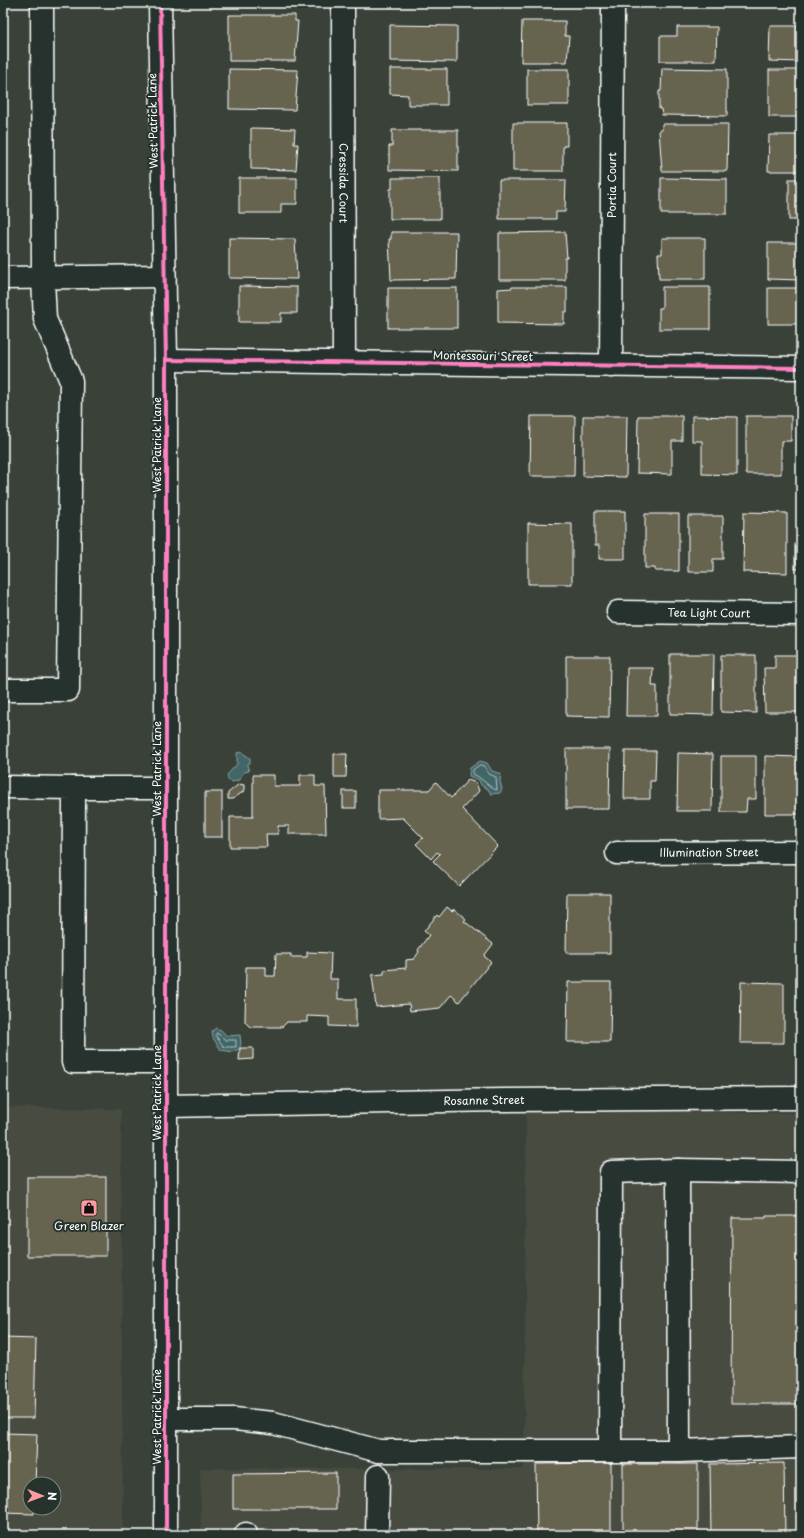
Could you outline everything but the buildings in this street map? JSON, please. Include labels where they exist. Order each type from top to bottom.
[{"type":"street","points":[[3,690],[68,690],[71,380],[45,319],[43,279],[42,3]]},
{"type":"street","name":"West Patrick Lane","points":[[160,3],[166,360],[166,1535]]},
{"type":"street","name":"Cressida Court","points":[[343,3],[344,363]]},
{"type":"street","name":"Portia Court","points":[[611,366],[613,3]]},
{"type":"street","points":[[3,278],[43,279],[164,276]]},
{"type":"street","name":"Montessouri Street","points":[[166,360],[801,368]]},
{"type":"street","name":"Tea Light Court","points":[[618,612],[801,614]]},
{"type":"street","points":[[3,787],[166,788]]},
{"type":"street","points":[[74,788],[73,1062],[166,1062]]},
{"type":"street","name":"Illumination Street","points":[[617,853],[801,852]]},
{"type":"street","name":"Rosanne Street","points":[[166,1106],[496,1100],[801,1098]]},
{"type":"street","points":[[610,1451],[611,1172],[678,1170],[801,1172]]},
{"type":"street","points":[[678,1170],[679,1452]]},
{"type":"street","points":[[166,1419],[234,1419],[273,1424],[379,1451],[679,1452],[801,1447]]},
{"type":"street","points":[[377,1535],[378,1476]]},
{"type":"shaded area","points":[[3,1107],[121,1109],[123,1535],[3,1535]]},
{"type":"shaded area","points":[[526,1109],[801,1113],[801,1535],[201,1535],[200,1468],[524,1469]]},
{"type":"water","points":[[241,752],[250,758],[250,763],[247,765],[249,771],[244,772],[239,780],[232,782],[228,780],[227,775],[237,764],[237,753]]},
{"type":"water","points":[[480,761],[487,763],[492,771],[501,774],[500,781],[502,789],[500,793],[491,794],[488,789],[481,785],[479,780],[469,776],[470,768]]},
{"type":"water","points":[[216,1028],[221,1030],[227,1036],[240,1035],[241,1044],[239,1049],[233,1052],[221,1050],[213,1038],[212,1031]]},
{"type":"cycle path","points":[[160,3],[166,360],[166,1535]]},
{"type":"cycle path","points":[[166,360],[801,368]]},
{"type":"place","name":"Green Blazer","points":[[89,1208]]}]
